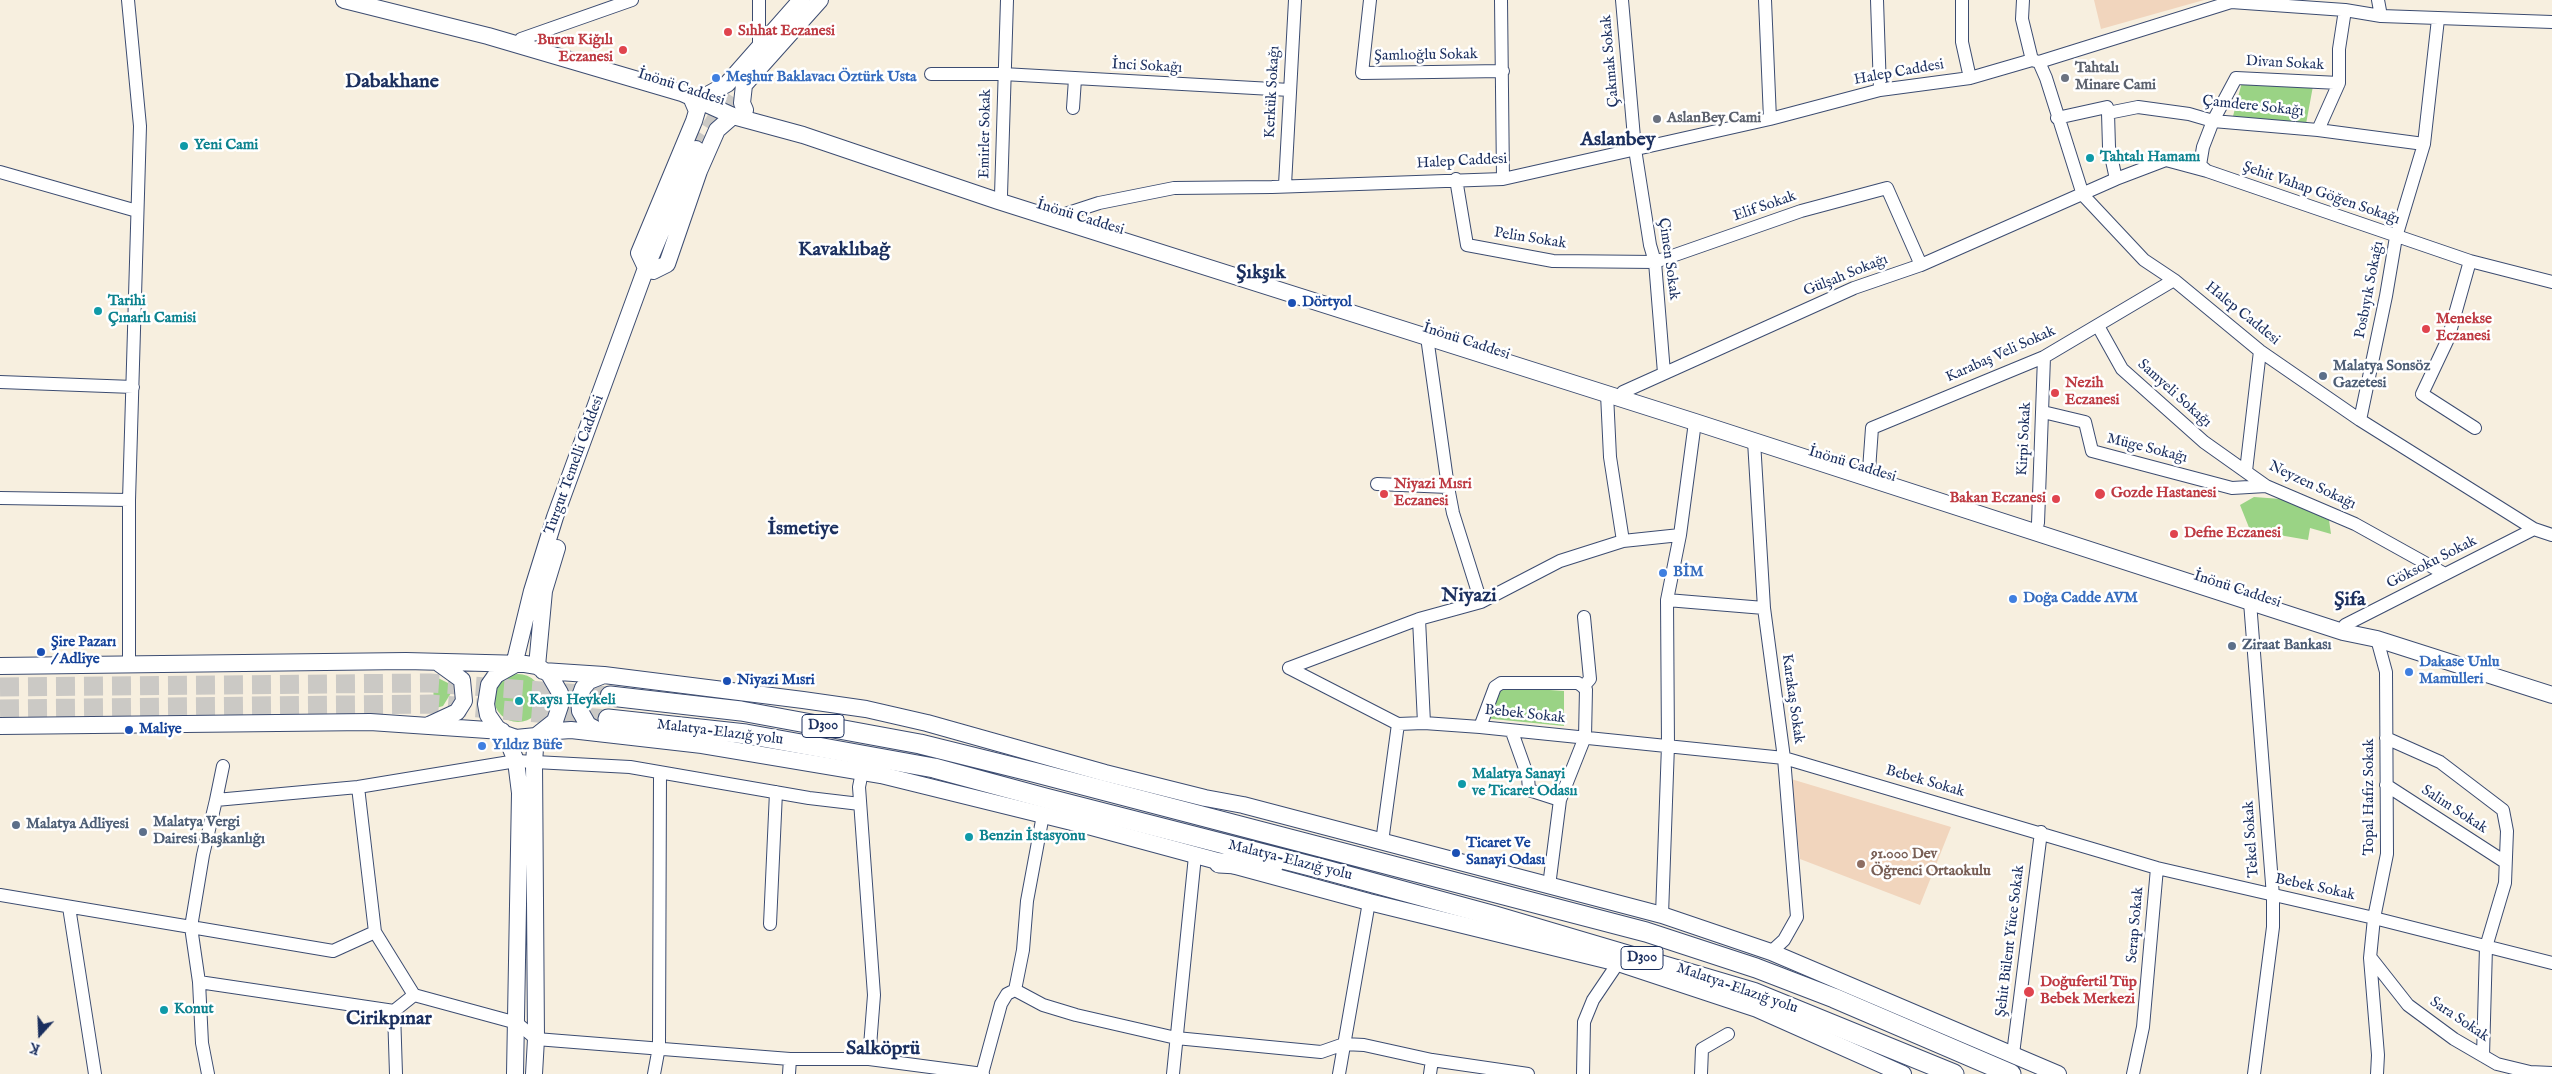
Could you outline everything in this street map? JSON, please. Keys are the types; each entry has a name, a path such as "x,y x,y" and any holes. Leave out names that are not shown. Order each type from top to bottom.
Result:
{"highway":[{"name":"D300","path":"610,696 741,711 920,744 1646,932 1756,968 2011,1074"},
{"name":"Malatya-Elazığ yolu","path":"605,726 746,734 934,768 1322,869 1700,974 1753,992 1954,1074"},
{"path":"1219,863 1322,869"}],"main road":[{"path":"344,0 488,36 739,113 747,72 759,50 801,0"},
{"name":"İnönü Caddesi","path":"379,0 709,94 739,113 803,135 2038,523 2345,625 2379,632 2552,688"},
{"path":"747,72 809,0"},
{"path":"709,94 747,72 820,0"},
{"path":"690,97 697,111 694,121 710,122 717,130"},
{"name":"İnönü Caddesi","path":"739,113 1000,194 1427,337 2343,632 2377,639 2552,695"},
{"name":"Turgut Temelli Caddesi","path":"650,269 667,264 699,171 717,130 739,113"},
{"name":"Turgut Temelli Caddesi","path":"650,269 639,253 694,121"},
{"name":"Turgut Temelli Caddesi","path":"514,665 532,591 555,517 650,269 696,149 650,269 566,515 544,591 540,668"},
{"path":"0,666 476,661 604,675 866,709 927,723 1105,773 1344,832 1662,915 1771,952 2058,1074"},
{"path":"427,726 457,712 464,701 462,680 437,662"},
{"path":"514,665 496,675 487,691 486,704 488,715 503,733 516,761 520,793 515,1074"},
{"path":"534,1074 536,1039 534,762 540,734 555,721 560,706 560,693 555,682 540,668"},
{"path":"604,675 589,681 583,688 579,699 580,711 588,725 605,726 702,745 862,772 1043,815 1369,902 1618,963 1757,1009 1904,1074"},
{"path":"0,726 370,722 503,733 516,738 605,726"},
{"path":"1234,824 1256,819 1326,836 1344,832"},
{"path":"1831,978 1897,1025"},
{"path":"1824,1020 1904,1074"}],"street":[{"path":"128,0 140,126 129,500 129,664"},
{"path":"521,39 632,0"},
{"path":"759,0 759,50"},
{"name":"Emirler Sokak","path":"1000,194 1007,0"},
{"name":"Kerkük Sokağı","path":"1285,185 1295,0"},
{"name":"Şamlıoğlu Sokak","path":"1370,0 1362,73 1503,71"},
{"path":"1501,0 1503,179"},
{"name":"Çakmak Sokak","path":"1622,0 1635,149"},
{"path":"1765,0 1770,119"},
{"path":"1876,0 1880,90"},
{"path":"1962,0 1962,42 1970,78"},
{"path":"2023,0 2022,19 2035,61 2232,1 2345,10 2381,16 2552,22"},
{"path":"2378,0 2381,16"},
{"name":"Divan Sokak","path":"2213,121 2236,78 2339,83 2339,49 2345,10"},
{"name":"Posbıyık Sokağı","path":"2360,420 2385,305 2396,237 2424,144 2438,19"},
{"name":"Halep Caddesi","path":"1060,215 1099,203 1174,188 1503,179 1770,119 1880,90 1970,78 2035,61 2083,195 2144,260 2174,280 2260,351 2360,420 2534,529 2552,535"},
{"name":"İnci Sokağı","path":"931,74 1003,74 1290,90"},
{"path":"1073,108 1075,79"},
{"path":"2318,130 2339,83"},
{"name":"Çamdere Sokağı","path":"2057,118 2107,107 2108,113 2138,107 2189,114 2213,121 2318,130 2424,144"},
{"path":"2108,113 2109,147 2116,180"},
{"path":"2207,171 2200,165 2203,147 2213,121"},
{"name":"Çimen Sokak","path":"1635,149 1650,245 1655,262 1664,373"},
{"name":"Şehit Vahap Göğen Sokağı","path":"2083,195 2166,160 2207,171 2470,261 2552,282"},
{"path":"0,172 137,211"},
{"name":"Pelin Sokak","path":"1456,179 1468,245 1554,261 1655,262"},
{"name":"Elif Sokak","path":"1655,262 1801,211 1886,188 1921,265"},
{"name":"Gülşah Sokağı","path":"1623,392 1854,288 1921,265 2083,195"},
{"path":"2470,261 2448,339 2422,394 2475,428"},
{"name":"Karabaş Veli Sokak","path":"1869,470 1872,428 2044,357 2174,280"},
{"name":"Samyeli Sokağı","path":"2098,326 2122,369 2204,442 2246,471"},
{"path":"1427,337 1453,513 1481,602"},
{"name":"Neyzen Sokağı","path":"2260,351 2246,471 2266,486 2355,524 2444,574"},
{"name":"Kirpi Sokak","path":"2038,523 2044,357"},
{"path":"0,382 133,387"},
{"path":"1606,394 1610,458 1623,540"},
{"name":"Müge Sokağı","path":"2043,412 2086,422 2092,451 2232,488 2266,486"},
{"path":"1662,915 1668,746 1667,600 1680,535 1695,422"},
{"name":"Karakaş Sokak","path":"1754,441 1764,608 1784,758 1797,917 1784,940 1771,952"},
{"path":"1377,484 1448,488"},
{"path":"0,498 129,500"},
{"name":"Göksoku Sokak","path":"2345,625 2534,529"},
{"path":"1424,723 1419,619 1481,602 1560,561 1623,540 1680,535"},
{"path":"1667,600 1764,608"},
{"name":"Tekel Sokak","path":"2250,602 2273,896 2273,927 2254,1074"},
{"path":"1583,688 1590,679 1584,617"},
{"name":"Bebek Sokak","path":"1419,619 1289,668 1398,724 1424,723 1480,727 1512,732 1784,758 2041,832 2158,868 2374,918 2552,963"},
{"name":"Topal Hafız Sokak","path":"2377,639 2386,672 2387,854 2374,918 2370,958 2378,1047 2377,1074"},
{"path":"1480,727 1496,687 1501,683 1578,683 1586,689 1585,738 1560,800 1549,886"},
{"path":"1382,842 1398,724"},
{"path":"1512,732 1528,778 1529,790 1560,800"},
{"path":"2386,738 2440,762 2503,810 2507,831 2505,883 2486,947 2483,1056"},
{"path":"216,800 358,788 516,761 630,767 860,804"},
{"path":"208,1074 202,1043 199,982 191,927 203,855 223,766"},
{"path":"862,772 859,787 874,994 868,1059"},
{"path":"654,1074 659,1048 660,773"},
{"name":"Salim Sokak","path":"2386,785 2505,862"},
{"path":"358,788 375,932 414,995 517,1023 536,1039 790,1059 868,1059 921,1069 982,1074 1000,1004 1007,994 1015,990"},
{"path":"770,924 776,792"},
{"path":"1015,990 1023,950 1027,901 1043,815"},
{"name":"Şehit Bülent Yüce Sokak","path":"2013,1054 2041,832"},
{"path":"1172,1074 1195,856"},
{"name":"Serap Sokak","path":"2133,1074 2143,1027 2158,868"},
{"path":"0,895 333,951 375,932"},
{"path":"1338,1074 1369,902"},
{"path":"69,907 95,1074"},
{"name":"Sara Sokak","path":"2370,958 2408,1005 2483,1056 2516,1069 2552,1073"},
{"path":"1583,1074 1584,1022 1593,1000 1618,963"},
{"path":"199,982 394,1012 414,995"},
{"path":"1015,990 1043,1005 1076,1015 1176,1038 1321,1052 1344,1044 1364,1045 1432,1060 1528,1074"},
{"path":"394,1012 396,1074"},
{"path":"1701,1074 1702,1049 1728,1034"},
{"path":"789,1074 790,1059"},
{"path":"1430,1074 1432,1060"}],"shaded area":[{"path":"2094,0 2204,0 2101,29"},
{"path":"1791,779 1951,827 1920,905 1800,859"}],"green space":[{"path":"2242,82 2313,86 2306,124 2232,120"},
{"path":"2254,497 2281,499 2329,520 2331,534 2310,528 2308,540 2250,530 2240,505"},
{"path":"518,674 527,676 535,681 540,689 542,698 540,707 535,715 527,720 518,722 509,720 501,715 496,707 494,698 496,689 501,681 509,676"},
{"path":"434,676 448,683 451,693 443,706 433,709"},
{"path":"1493,686 1564,691 1564,726 1483,718"}],"tunnel":[{"path":"696,149 739,80 748,71"},
{"path":"0,687 430,683 610,696"},
{"path":"0,709 431,704 608,719"}],"place":[{"name":"Sıhhat Eczanesi","path":"728,32"},
{"name":"Burcu Kiğılı Eczanesi","path":"623,50"},
{"name":"Meşhur Baklavacı Öztürk Usta","path":"716,78"},
{"name":"Tahtalı Minare Cami","path":"2065,78"},
{"name":"AslanBey Cami","path":"1657,119"},
{"name":"Yeni Cami","path":"184,146"},
{"name":"Tahtalı Hamamı","path":"2090,158"},
{"name":"Dörtyol","path":"1292,303"},
{"name":"Tarihi Çınarlı Camisi","path":"98,311"},
{"name":"Menekse Eczanesi","path":"2426,329"},
{"name":"Malatya Sonsöz Gazetesi","path":"2323,376"},
{"name":"Nezih Eczanesi","path":"2055,393"},
{"name":"Niyazi Mısri Eczanesi","path":"1384,494"},
{"name":"Gozde Hastanesi","path":"2100,494"},
{"name":"Bakan Eczanesi","path":"2056,499"},
{"name":"Defne Eczanesi","path":"2174,534"},
{"name":"BİM","path":"1663,573"},
{"name":"Doğa Cadde AVM","path":"2013,599"},
{"name":"Ziraat Bankası","path":"2232,646"},
{"name":"Şire Pazarı / Adliye","path":"41,652"},
{"name":"Dakase Unlu Mamulleri","path":"2409,672"},
{"name":"Niyazi Mısri","path":"727,681"},
{"name":"Kaysı Heykeli","path":"519,701"},
{"name":"Maliye","path":"129,730"},
{"name":"Yıldız Büfe","path":"482,746"},
{"name":"Malatya Sanayi ve Ticaret Odasıı","path":"1462,784"},
{"name":"Malatya Adliyesi","path":"16,825"},
{"name":"Malatya Vergi Dairesi Başkanlığı","path":"143,832"},
{"name":"Benzin İstasyonu","path":"969,837"},
{"name":"Ticaret Ve Sanayi Odası","path":"1456,853"},
{"name":"91.000 Dev Öğrenci Ortaokulu","path":"1861,864"},
{"name":"Doğufertil Tüp Bebek Merkezi","path":"2029,992"},
{"name":"Konut","path":"164,1010"}],"district":[{"name":"Dabakhane","path":"392,83"},
{"name":"Aslanbey","path":"1618,141"},
{"name":"Kavaklıbağ","path":"844,251"},
{"name":"Şıkşık","path":"1261,274"},
{"name":"İsmetiye","path":"803,530"},
{"name":"Niyazi","path":"1469,597"},
{"name":"Şifa","path":"2350,601"},
{"name":"Cirikpınar","path":"389,1020"},
{"name":"Salköprü","path":"883,1050"}]}
